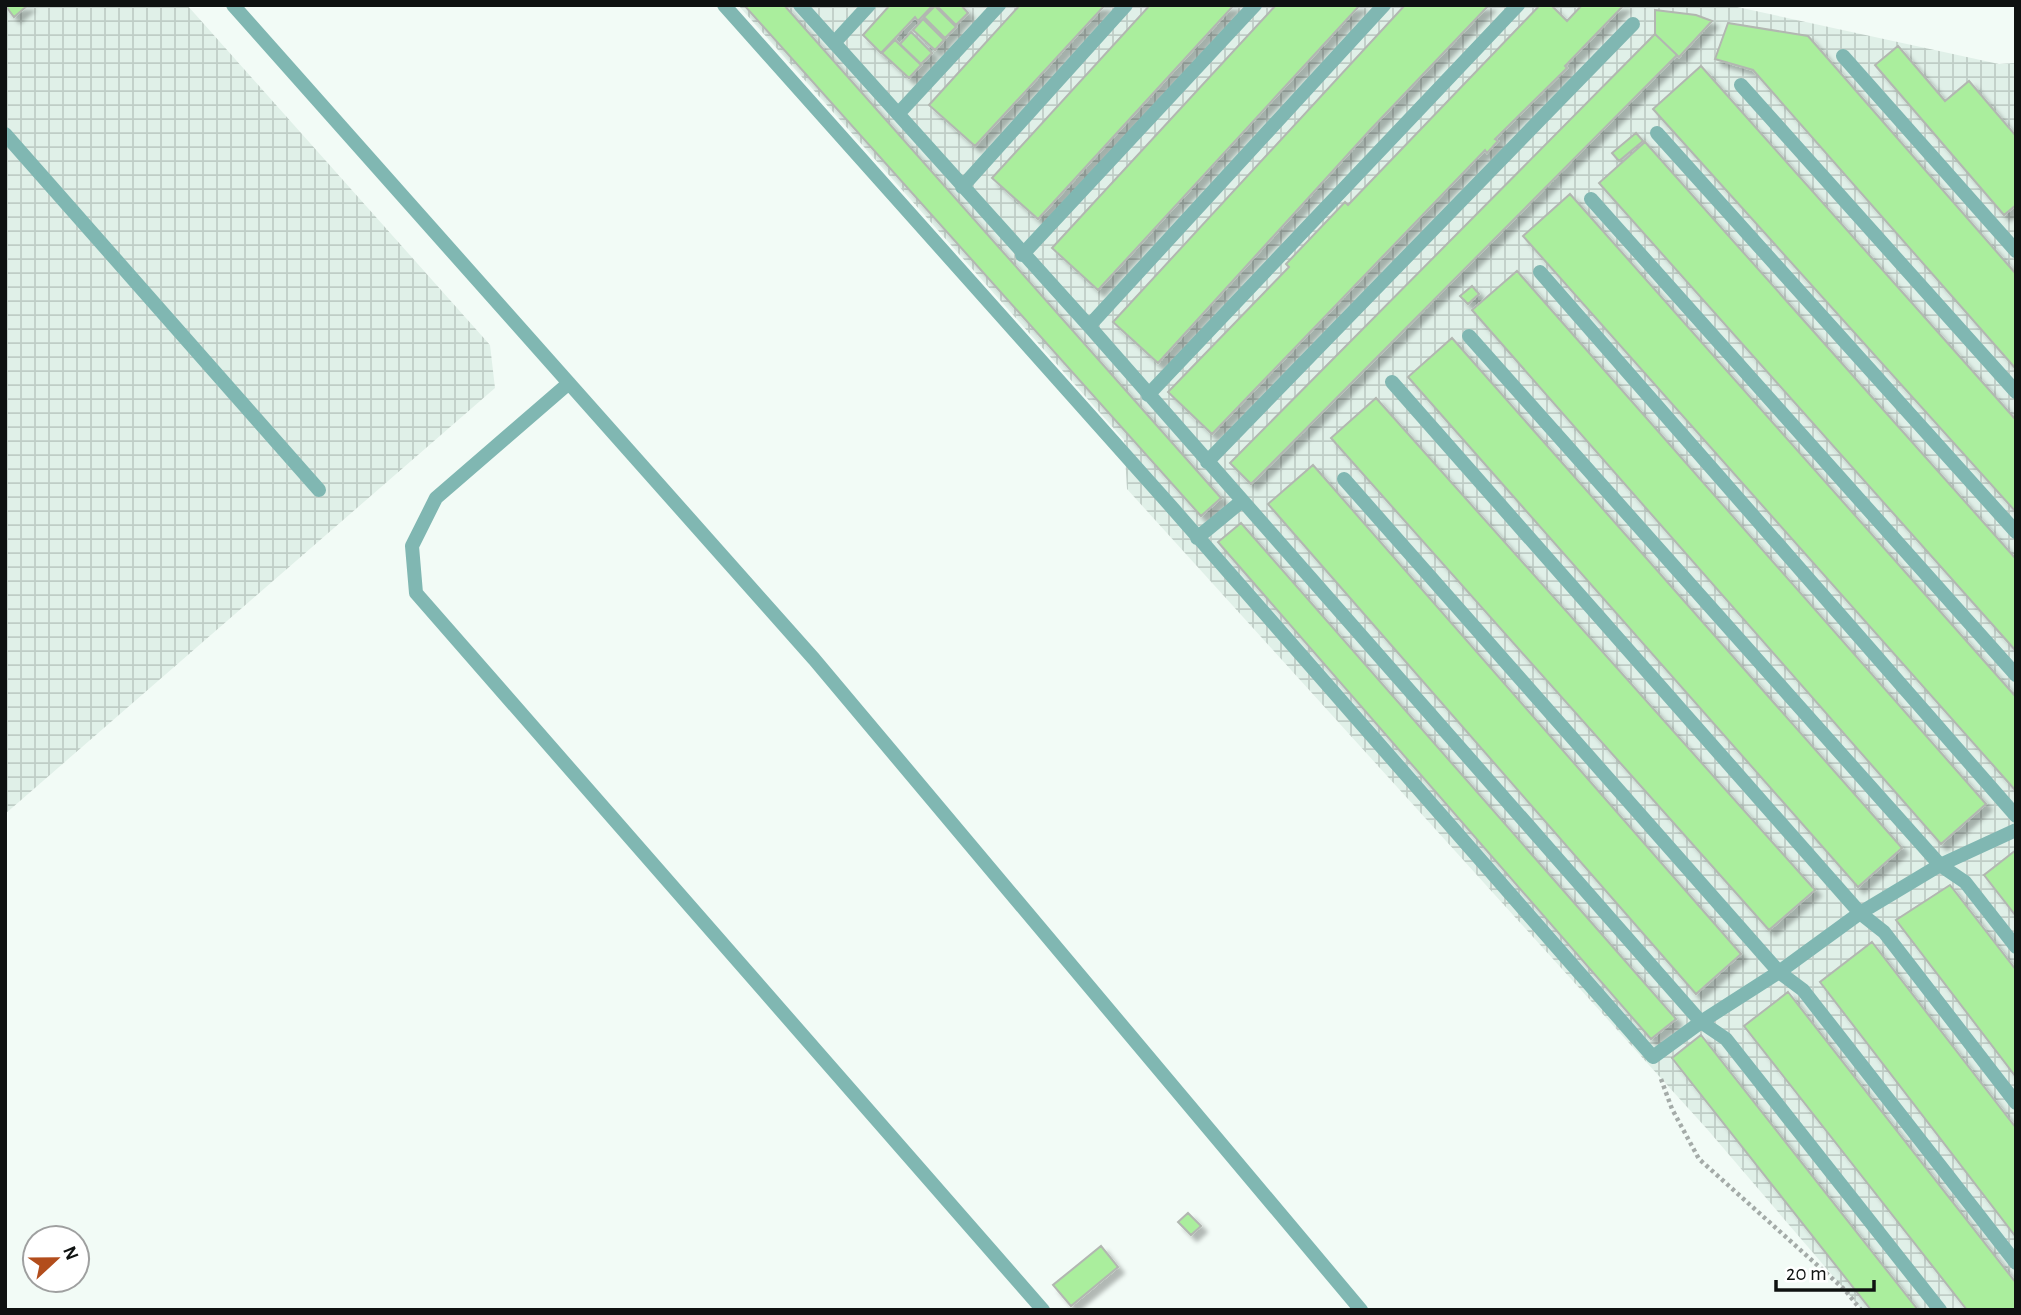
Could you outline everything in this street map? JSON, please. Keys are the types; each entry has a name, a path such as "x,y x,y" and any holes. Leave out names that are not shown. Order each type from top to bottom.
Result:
{"lane":[{"path":"233,5 814,659 1361,1310"},
{"path":"724,5 1653,1057 1701,1022 1779,972 1860,913 1940,865 2016,830"},
{"path":"800,5 1089,327 1701,1022 1726,1039 1940,1310"},
{"path":"834,43 869,5"},
{"path":"898,114 999,5"},
{"path":"962,187 1126,5"},
{"path":"1022,255 1255,5"},
{"path":"1089,327 1384,5"},
{"path":"1147,395 1518,5"},
{"path":"1207,462 1633,24"},
{"path":"1843,56 2016,251"},
{"path":"1741,85 2016,392"},
{"path":"1657,133 2016,532"},
{"path":"5,134 319,491"},
{"path":"1591,198 2016,675"},
{"path":"1540,272 2016,816"},
{"path":"1469,336 1940,865 1965,882 2016,947"},
{"path":"1392,382 1860,913 1884,932 2016,1103"},
{"path":"569,383 436,498 412,546 416,593 1043,1310"},
{"path":"1344,479 1779,972 1803,990 2016,1263"},
{"path":"1197,538 1242,501"}],"path":[{"path":"1653,1057 1672,1109 1699,1159 1845,1290 1861,1310"}],"shaded area":[{"path":"5,5 187,5 490,345 495,388 5,814"},
{"path":"738,5 1728,5 1999,64 2016,63 2016,1310 1862,1310 1707,1129 1127,489 1124,440"}],"building":[{"path":"5,5 28,5 14,17"},
{"path":"744,5 784,5 1221,498 1201,516"},
{"path":"890,5 933,5 918,21 915,17 881,53 863,35"},
{"path":"936,5 961,5 968,13 956,25"},
{"path":"1020,5 1105,5 975,146 929,105"},
{"path":"1150,5 1234,5 1038,219 992,178"},
{"path":"1276,5 1360,5 1098,290 1052,248"},
{"path":"1405,5 1489,5 1370,130 1158,363 1113,322"},
{"path":"1540,5 1551,5 1567,21 1582,5 1624,5 1565,66 1567,68 1495,139 1498,141 1487,153 1485,150 1212,434 1168,392 1289,267 1286,264 1345,202 1348,205"},
{"path":"935,6 956,27 945,38 924,17"},
{"path":"1655,10 1696,15 1712,21 1679,57 1655,34"},
{"path":"923,19 944,40 935,50 913,30"},
{"path":"1728,23 1808,36 2016,274 2016,369 1753,70 1715,59"},
{"path":"911,32 932,53 921,64 900,44"},
{"path":"1655,34 1677,55 1251,484 1230,463"},
{"path":"895,40 921,65 909,78 882,53"},
{"path":"1898,46 1945,101 1969,81 2016,136 2016,205 2004,215 1875,65"},
{"path":"1701,66 2016,420 2016,512 1653,109"},
{"path":"1636,133 1643,141 1619,161 1612,153"},
{"path":"1645,142 2016,559 2016,651 1599,183"},
{"path":"1570,194 2016,697 2016,791 1523,236"},
{"path":"1517,271 1986,804 1941,844 1472,310"},
{"path":"1472,286 1479,294 1468,304 1460,296"},
{"path":"1452,338 1902,848 1858,887 1408,377"},
{"path":"1376,398 1815,890 1769,930 1331,438"},
{"path":"1313,465 1741,954 1696,994 1268,504"},
{"path":"1241,523 1676,1019 1651,1039 1218,542"},
{"path":"2016,850 2016,916 1984,875"},
{"path":"1950,885 2016,970 2016,1077 1896,920"},
{"path":"1872,942 2016,1128 2016,1237 1820,982"},
{"path":"1788,992 2016,1283 2016,1310 1967,1310 1744,1026"},
{"path":"1701,1035 1918,1310 1871,1310 1672,1058"},
{"path":"1188,1213 1201,1226 1191,1235 1178,1222"},
{"path":"1101,1246 1118,1267 1071,1306 1053,1285"}]}
